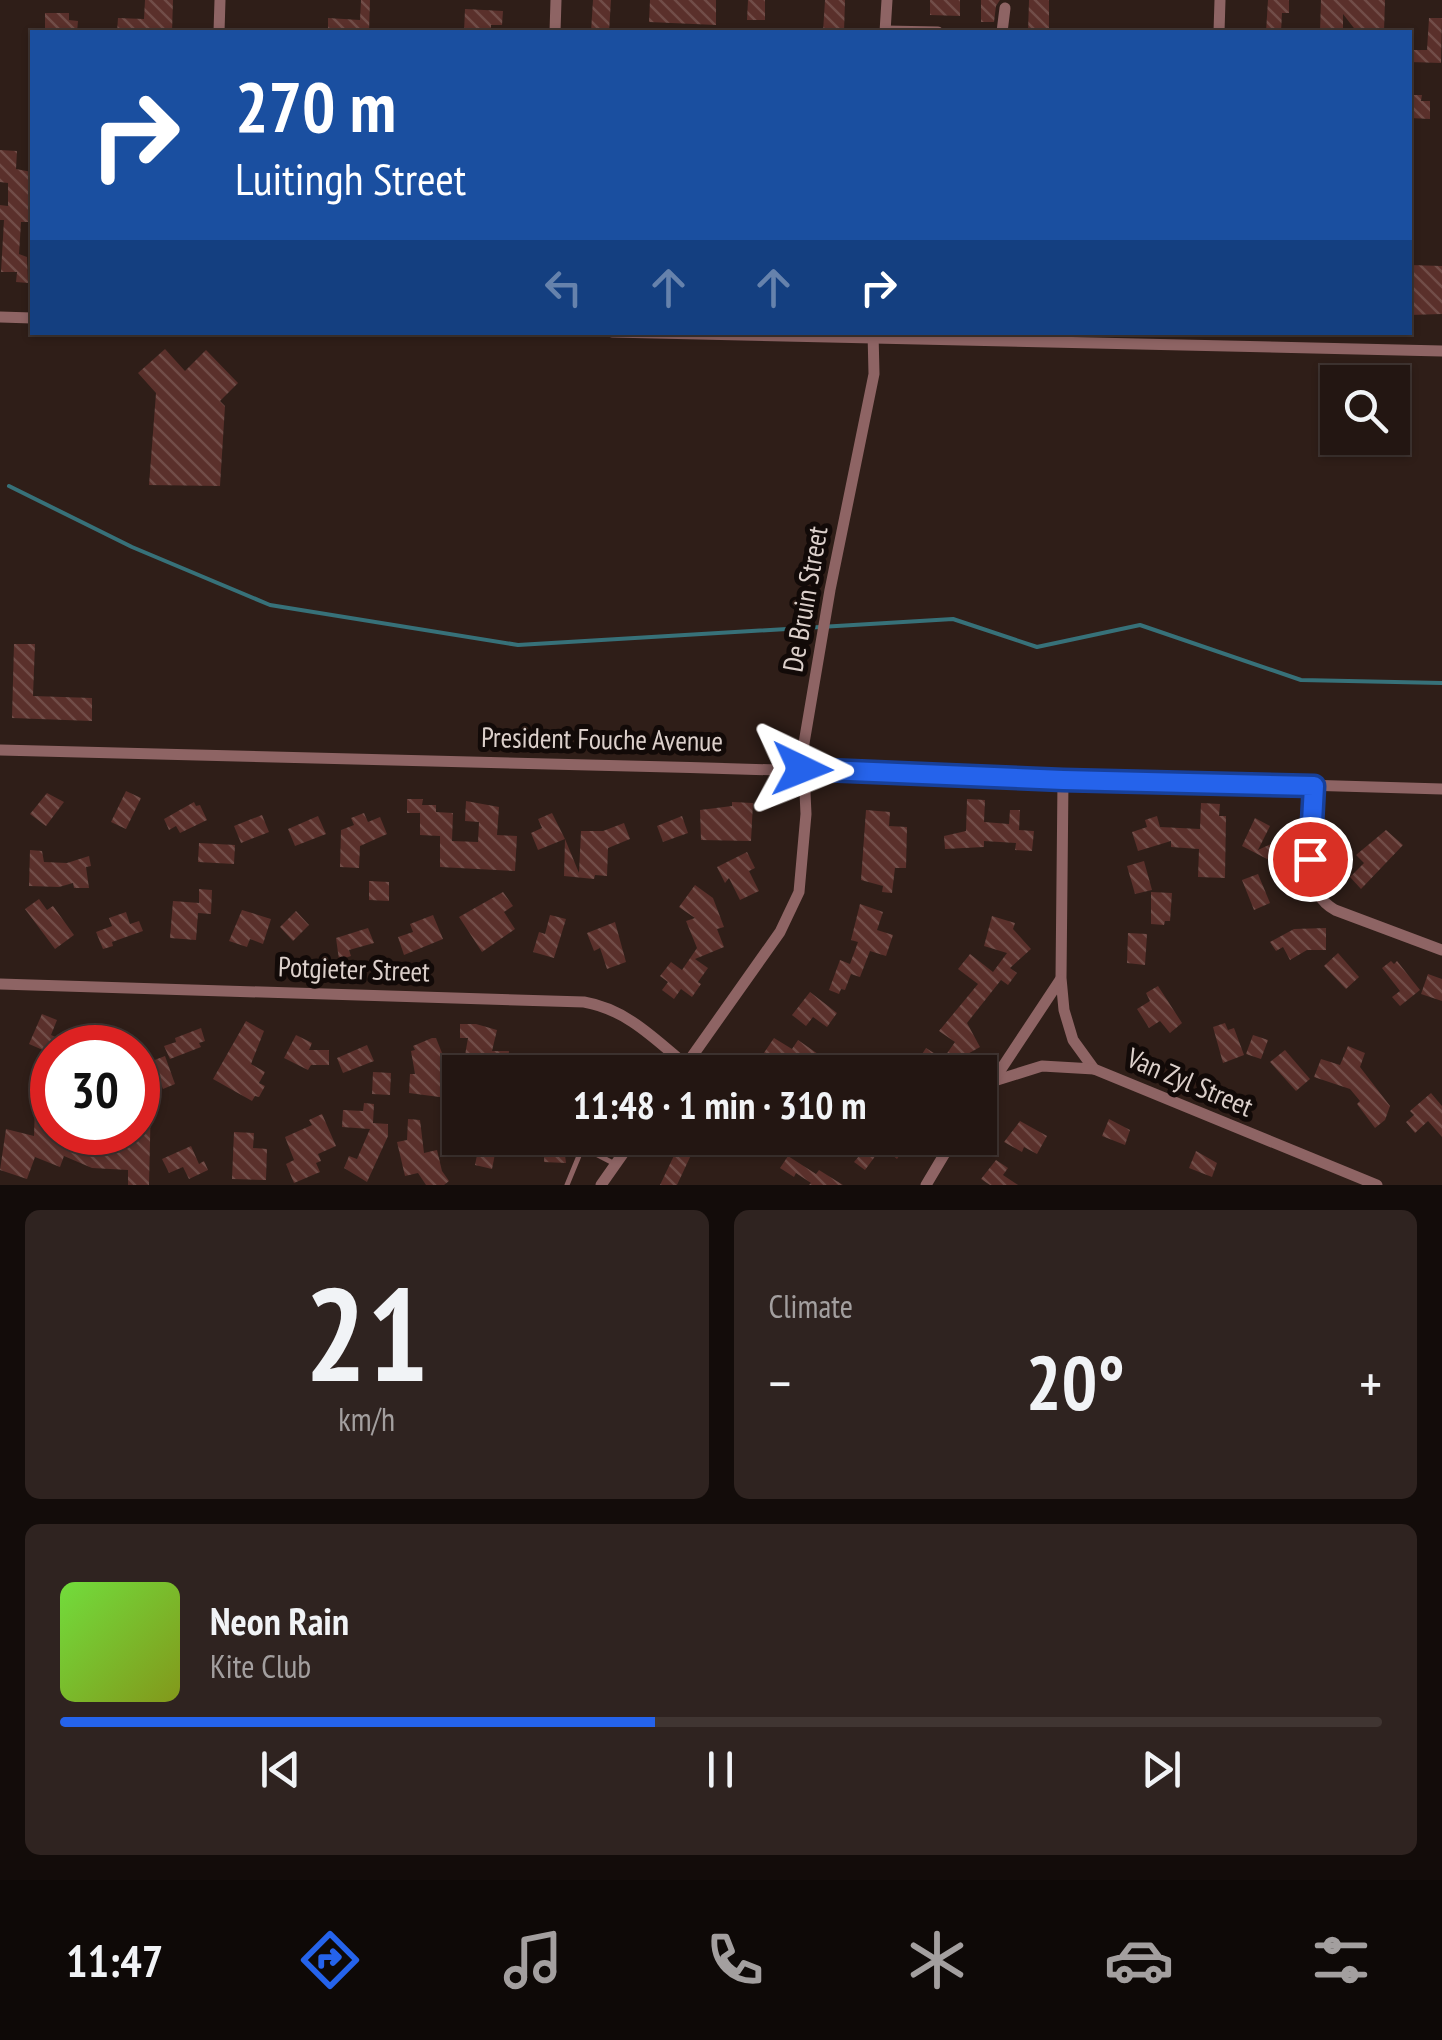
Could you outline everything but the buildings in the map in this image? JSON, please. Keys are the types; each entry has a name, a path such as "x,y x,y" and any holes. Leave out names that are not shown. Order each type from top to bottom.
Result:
{"street":[{"path":"219,30 220,0"},
{"path":"555,30 556,0"},
{"path":"886,30 887,0"},
{"path":"1219,30 1220,0"},
{"path":"1002,30 1005,8"},
{"path":"0,317 30,318"},
{"path":"808,335 1211,338 1442,351"},
{"name":"De Bruin Street","path":"694,1055 780,932 799,892 806,814 802,769 826,614 874,374 873,336"},
{"name":"President Fouche Avenue","path":"0,750 1442,789"},
{"name":"Van Zyl Street","path":"1063,780 1061,978 1068,1028 1079,1051 1094,1069 1377,1185"},
{"path":"1314,786 1310,870 1320,898 1335,910 1442,950"},
{"path":"997,1076 1061,978"},
{"name":"Potgieter Street","path":"0,984 584,1002 618,1012 668,1055"},
{"path":"997,1080 1042,1066 1094,1069"},
{"path":"601,1185 621,1155"},
{"path":"926,1185 944,1155"}],"lane":[{"path":"567,1185 581,1152 592,1152 614,1164"}],"waterway":[{"path":"9,486 132,547 270,605 518,645 953,619 1037,647 1140,625 1301,680 1442,683"}],"route":[{"path":"802,769 1314,786 1310,859"}]}
